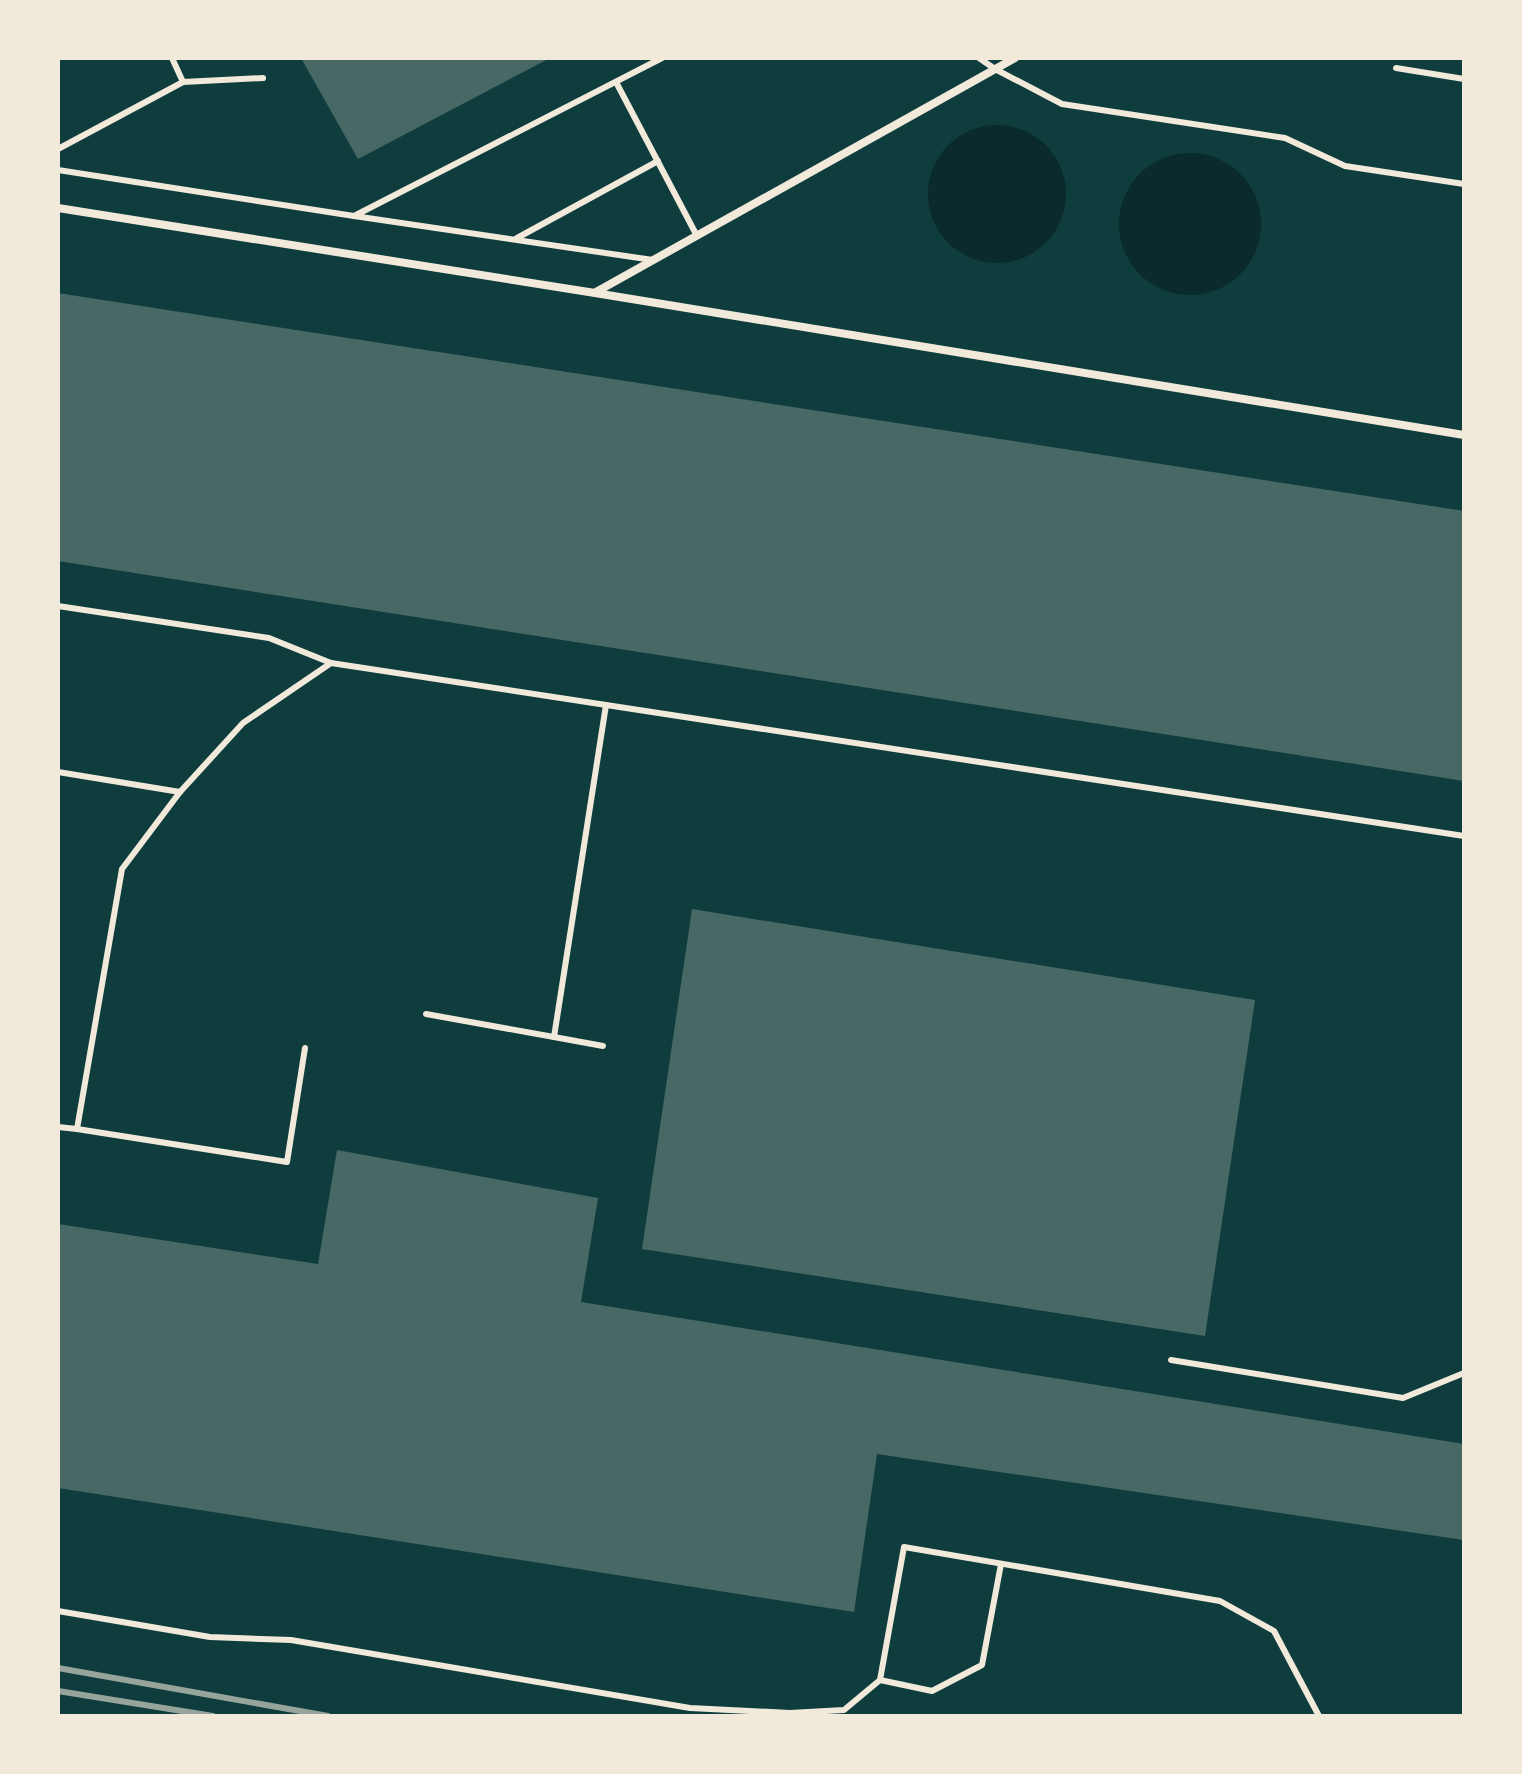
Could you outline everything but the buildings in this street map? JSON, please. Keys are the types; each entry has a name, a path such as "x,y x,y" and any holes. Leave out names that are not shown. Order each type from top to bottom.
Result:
{"street":[{"path":"595,293 1015,58"},
{"path":"58,208 1464,435"}],"lane":[{"path":"172,58 183,82"},
{"path":"354,216 662,58"},
{"path":"979,58 1062,104 1285,138 1345,166 1464,184"},
{"path":"1396,68 1464,79"},
{"path":"58,149 183,82 263,78"},
{"path":"616,82 697,236"},
{"path":"515,239 658,161"},
{"path":"58,170 654,260"},
{"path":"58,606 269,638 331,663 1464,836"},
{"path":"77,1129 122,869 180,792 243,723 331,663"},
{"path":"554,1037 606,705"},
{"path":"58,772 180,792"},
{"path":"426,1014 603,1046"},
{"path":"58,1127 287,1162 305,1048"},
{"path":"1171,1360 1403,1398 1464,1373"},
{"path":"58,1611 210,1637 291,1640 690,1708 790,1713 844,1710 880,1680 904,1547 1220,1601 1274,1631 1319,1716"},
{"path":"880,1680 932,1691 982,1665 1001,1564"}],"water":[{"path":"997,125 1023,131 1046,145 1060,168 1066,194 1060,220 1046,243 1023,257 997,263 971,257 948,243 934,220 928,194 934,168 948,145 971,131"},
{"path":"1190,153 1217,158 1240,174 1256,197 1261,224 1256,251 1240,274 1217,290 1190,295 1163,290 1140,274 1124,251 1119,224 1124,197 1140,174 1163,158"}],"railway":[{"path":"58,1668 328,1716"},
{"path":"58,1691 213,1716"}]}
